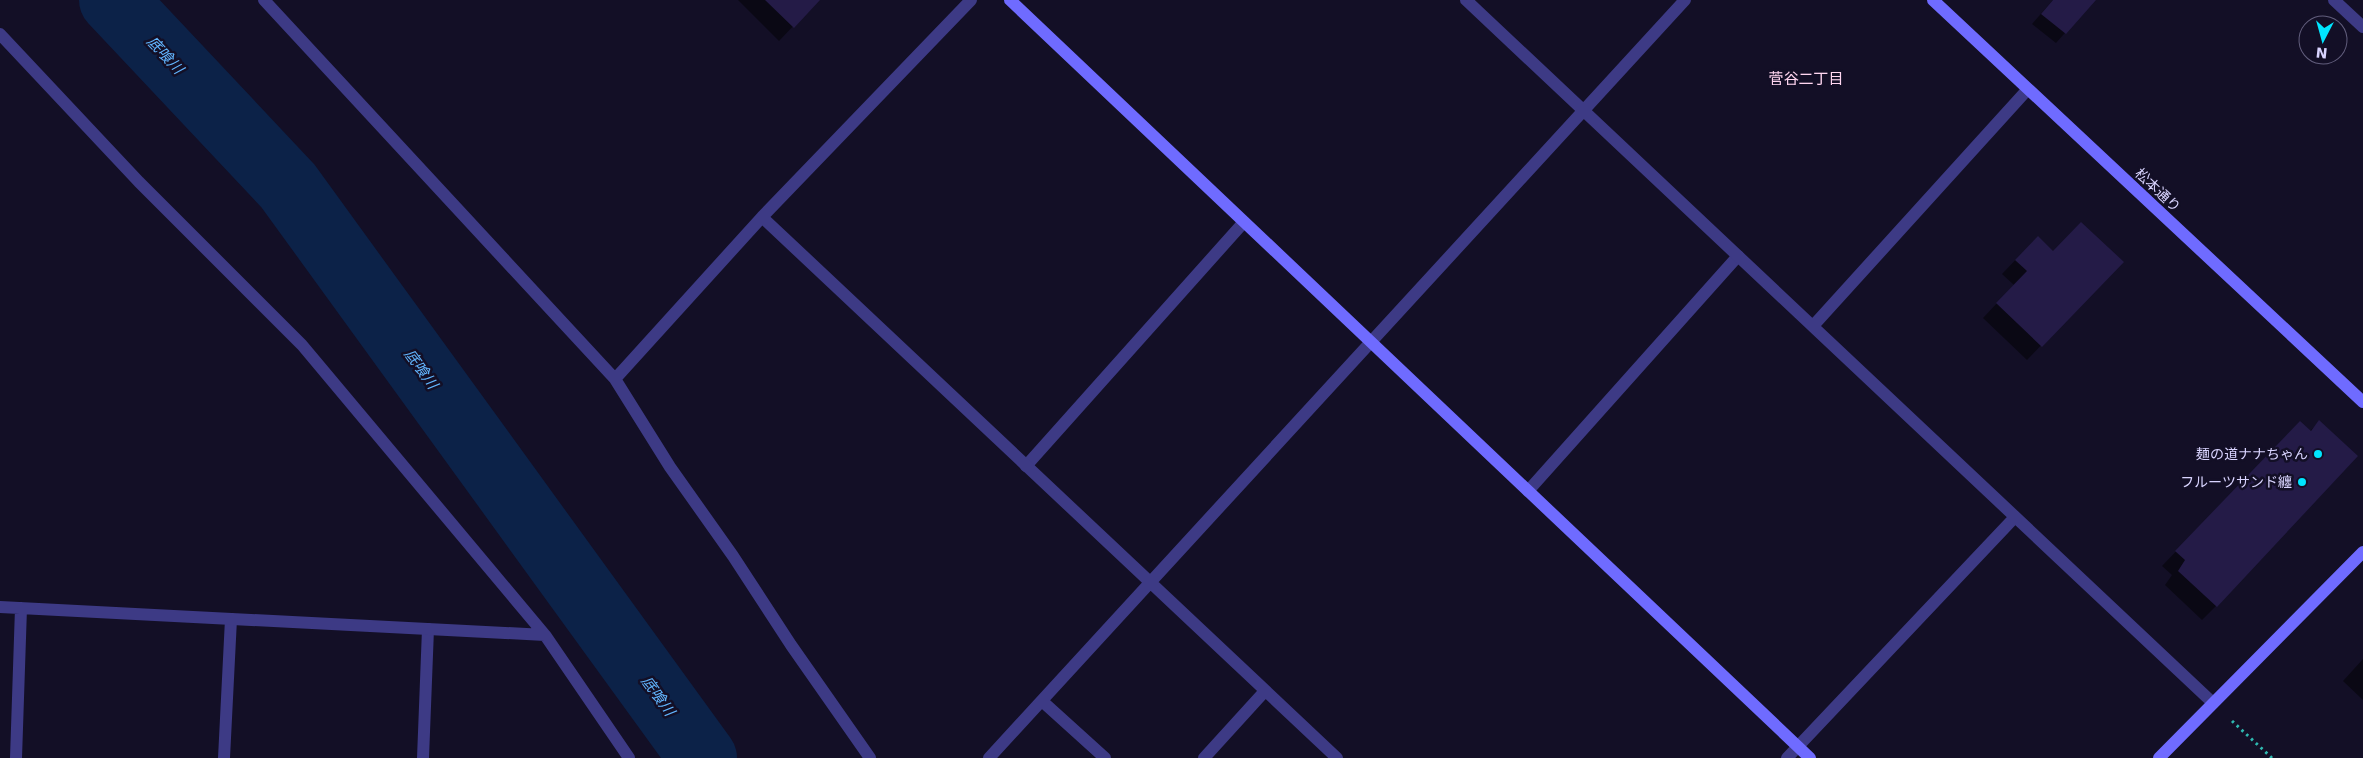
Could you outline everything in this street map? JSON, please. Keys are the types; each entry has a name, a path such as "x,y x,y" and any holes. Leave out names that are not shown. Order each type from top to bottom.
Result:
{"street":[{"path":"264,0 615,378 670,468 734,556 790,645 870,758"},
{"path":"615,378 762,217 970,0"},
{"path":"1010,0 1810,758"},
{"path":"1466,0 2213,703"},
{"path":"990,758 1685,0"},
{"name":"松本通り","path":"1933,0 2363,402"},
{"path":"2334,0 2363,27"},
{"path":"0,34 139,182 302,345 545,635 628,758"},
{"path":"1812,326 2028,88"},
{"path":"762,217 1337,758"},
{"path":"1026,466 1244,222"},
{"path":"1528,492 1738,256"},
{"path":"1787,758 2015,517"},
{"path":"2159,758 2363,552"},
{"path":"0,607 545,635"},
{"path":"16,758 21,608"},
{"path":"224,758 231,619"},
{"path":"424,758 428,629"},
{"path":"1204,758 1265,690"},
{"path":"1042,702 1105,758"}],"path":[{"path":"2213,703 2272,758"}],"building":[{"path":"765,0 820,0 794,28"},
{"path":"2053,0 2096,0 2066,34 2041,14"},
{"path":"2081,222 2124,262 2042,347 1996,303 2027,271 2015,260 2038,236 2053,251"},
{"path":"2319,420 2358,456 2217,607 2178,571 2185,560 2175,551 2300,421 2311,431"}],"waterway":[{"name":"底喰川","path":"113,0 288,186 703,758"}],"place":[{"name":"麺の道ナナちゃん","path":"2318,454"},
{"name":"フルーツサンド纏","path":"2302,482"}],"district":[{"name":"菅谷二丁目","path":"1806,79"}]}
